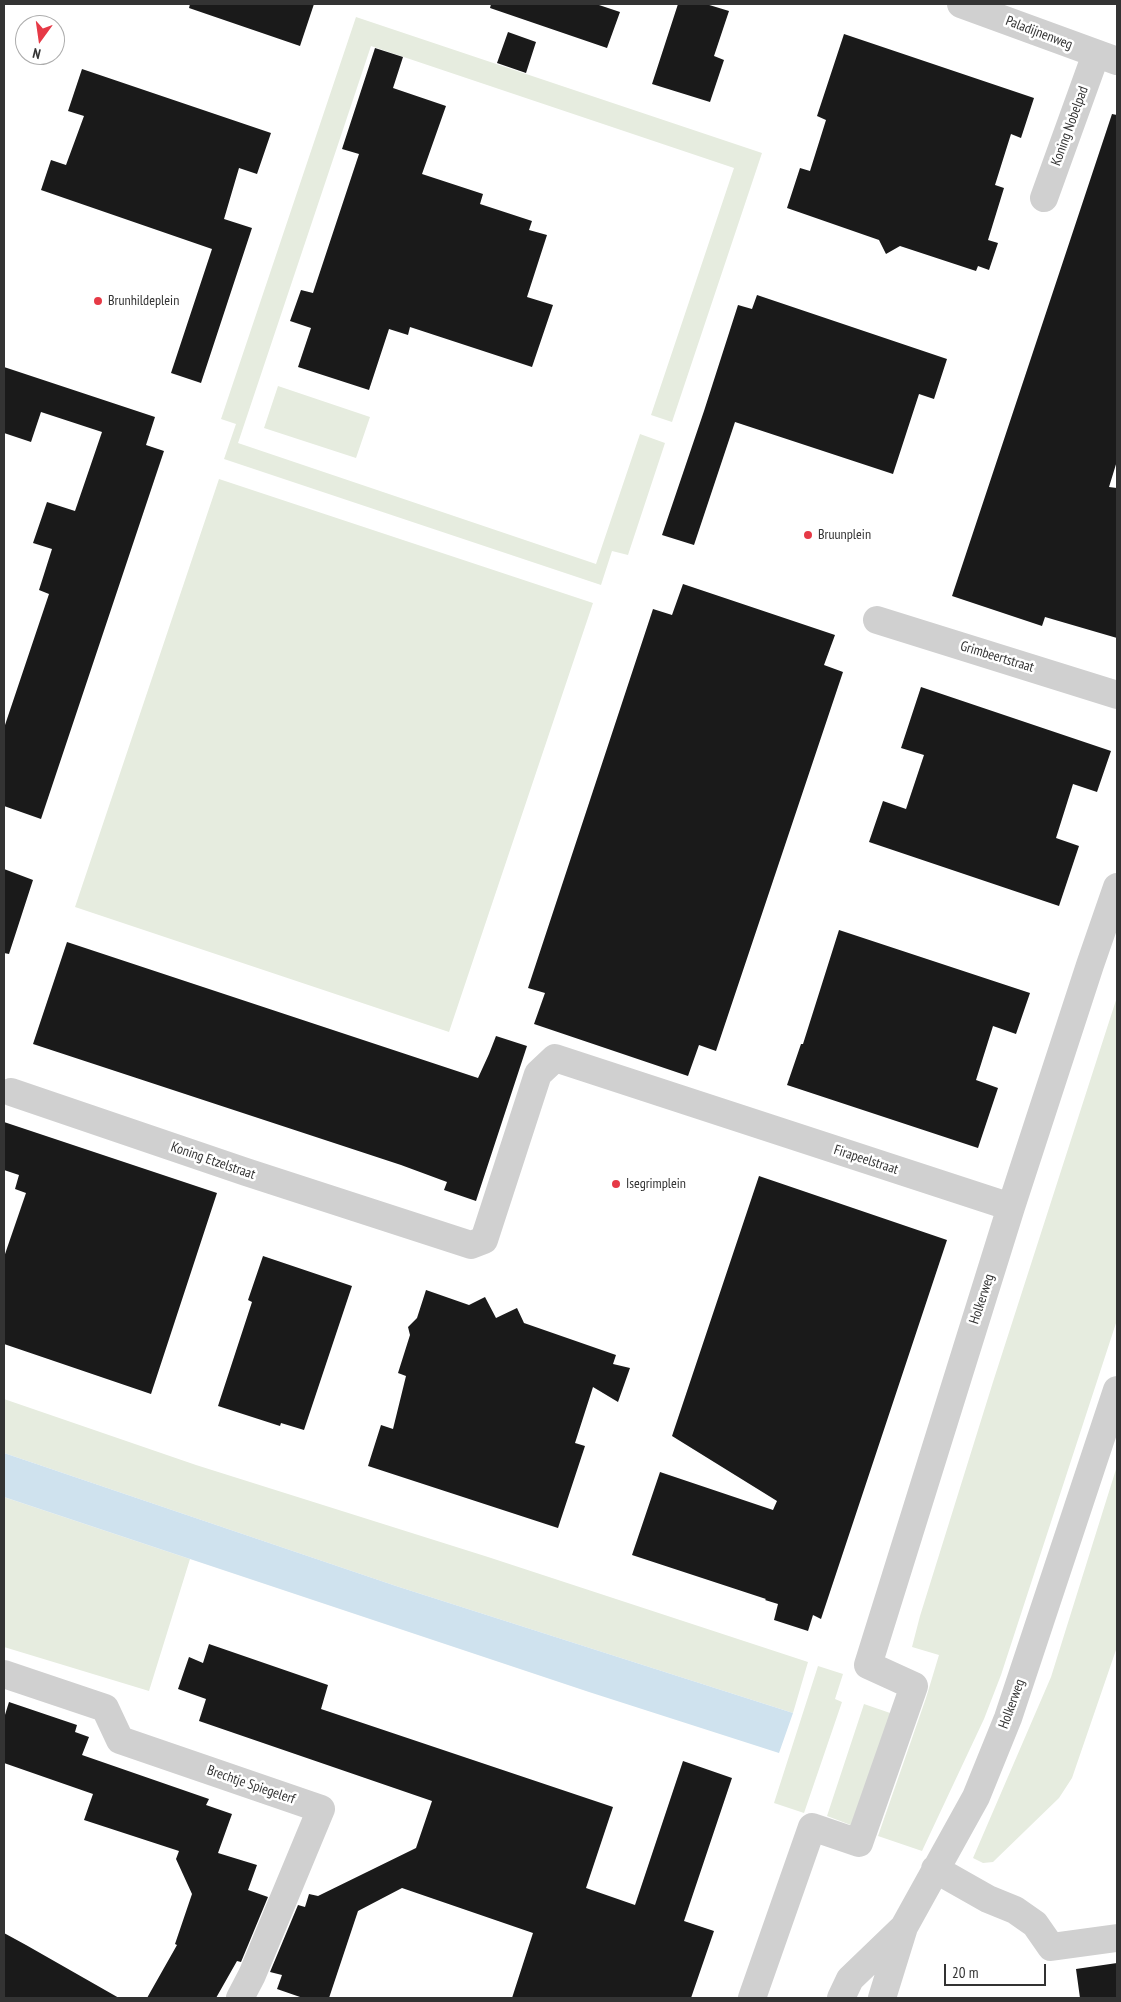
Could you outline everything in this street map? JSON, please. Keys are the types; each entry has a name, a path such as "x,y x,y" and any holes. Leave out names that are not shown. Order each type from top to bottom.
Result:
{"street":[{"name":"Paladijnenweg","path":"961,4 1106,57"},
{"name":"Koning Nobelpad","path":"1044,198 1106,57"},
{"name":"Grimbeertstraat","path":"877,620 1117,695"},
{"name":"Holkerweg","path":"752,1998 812,1827 860,1843 914,1686 868,1665 1012,1207 1117,887"},
{"name":"Koning Etzelstraat","path":"11,1092 246,1172 472,1245 484,1240 538,1074 555,1058 720,1113"},
{"name":"Firapeelstraat","path":"720,1113 1012,1207"},
{"name":"Holkerweg","path":"882,1998 904,1927 976,1797 1008,1718 1112,1425 1117,1390"},
{"name":"Brechtje Spiegelerf","path":"4,1674 105,1708 120,1740 321,1809 252,1975 240,1998"},
{"path":"935,1869 988,1899 1014,1910 1035,1924 1051,1947 1117,1938"},
{"name":"Holkerweg","path":"840,1998 850,1979 904,1927"}],"shaded area":[{"path":"356,17 762,153 672,422 651,415 734,168 371,46 238,443 596,564 640,434 665,443 628,555 612,551 601,585 224,459 236,424 221,419"},
{"path":"278,386 370,417 356,458 264,428"},
{"path":"219,479 593,603 449,1032 75,907"},
{"path":"1117,997 1117,1320 1001,1675 984,1719 922,1851 878,1836 939,1655 912,1647 993,1382"},
{"path":"4,1399 196,1465 488,1557 808,1662 793,1713 396,1586 4,1453"},
{"path":"1117,1466 1117,1647 1072,1778 1059,1798 993,1862 983,1863 973,1858 1051,1677"},
{"path":"4,1497 190,1559 149,1691 4,1647"},
{"path":"818,1666 843,1674 835,1699 842,1702 804,1813 774,1803"},
{"path":"864,1704 893,1714 856,1827 827,1816"}],"water":[{"path":"4,1453 396,1586 793,1713 779,1753 589,1692 4,1497"}],"building":[{"path":"190,4 314,4 300,46 189,8"},
{"path":"491,4 596,4 620,12 607,48 490,8"},
{"path":"678,4 706,4 729,11 714,56 724,60 710,102 652,84"},
{"path":"508,32 536,42 526,73 497,63"},
{"path":"844,34 1034,98 1021,138 1011,134 995,185 1004,188 988,240 998,243 989,270 978,266 976,271 900,246 886,254 879,240 787,208 800,168 810,171 826,120 817,116"},
{"path":"375,48 403,57 393,88 446,106 422,174 483,194 480,204 532,221 529,230 547,235 527,297 553,305 532,367 410,327 408,335 389,329 369,390 298,367 311,328 290,321 301,290 313,293 359,154 342,149"},
{"path":"82,69 271,133 257,174 239,168 224,219 252,228 201,383 171,373 212,249 41,190 51,160 66,165 84,116 68,111"},
{"path":"1112,114 1117,115 1117,461 1109,487 1117,488 1117,638 1045,617 1042,626 952,596"},
{"path":"757,295 947,359 934,399 919,394 893,474 735,422 694,545 662,535 738,305 752,309"},
{"path":"4,367 155,417 146,445 164,451 41,819 4,806 4,728 49,594 39,590 52,549 33,543 47,502 75,511 102,432 41,412 31,442 4,433"},
{"path":"683,584 835,635 824,665 843,672 716,1051 699,1045 688,1076 534,1024 545,993 528,988 653,609 672,615"},
{"path":"921,687 1111,751 1097,792 1073,784 1056,838 1079,846 1059,906 869,842 883,801 906,809 924,755 901,748"},
{"path":"4,869 33,880 9,954 4,953"},
{"path":"839,930 1030,993 1016,1034 993,1026 976,1080 998,1088 978,1148 787,1085 801,1044 803,1044"},
{"path":"67,942 478,1078 496,1036 527,1046 476,1201 444,1190 447,1182 401,1165 33,1044"},
{"path":"4,1122 217,1193 151,1394 4,1344 4,1257 26,1193 15,1189 19,1175 4,1170"},
{"path":"759,1176 947,1240 821,1619 813,1615 808,1631 774,1620 778,1604 632,1555 660,1472 773,1510 777,1501 672,1436"},
{"path":"263,1256 352,1286 304,1430 281,1423 280,1426 218,1406 252,1302 248,1300"},
{"path":"426,1290 469,1305 485,1297 496,1318 517,1308 524,1323 616,1355 613,1364 630,1368 618,1402 593,1387 575,1443 585,1446 558,1528 368,1466 381,1425 393,1429 406,1376 398,1373 410,1335 408,1327 417,1318"},
{"path":"209,1644 328,1685 321,1709 613,1807 586,1888 635,1905 683,1761 732,1778 684,1921 714,1931 691,1998 512,1998 533,1933 402,1888 358,1911 329,1998 303,1998 277,1989 282,1975 270,1972 298,1905 305,1907 309,1894 318,1896 416,1848 432,1801 199,1721 206,1699 178,1689 189,1657 203,1663"},
{"path":"9,1702 77,1725 75,1732 89,1737 82,1755 209,1799 206,1805 232,1814 218,1853 257,1865 248,1890 268,1897 241,1962 237,1961 216,1998 147,1998 177,1945 175,1944 192,1894 176,1859 179,1851 84,1820 93,1794 4,1763 4,1718"},
{"path":"4,1933 26,1945 119,1998 4,1998"},
{"path":"1117,1963 1117,1998 1080,1998 1076,1969"}],"place":[{"name":"Brunhildeplein","path":"98,301"},
{"name":"Bruunplein","path":"808,535"},
{"name":"Isegrimplein","path":"616,1184"}]}
